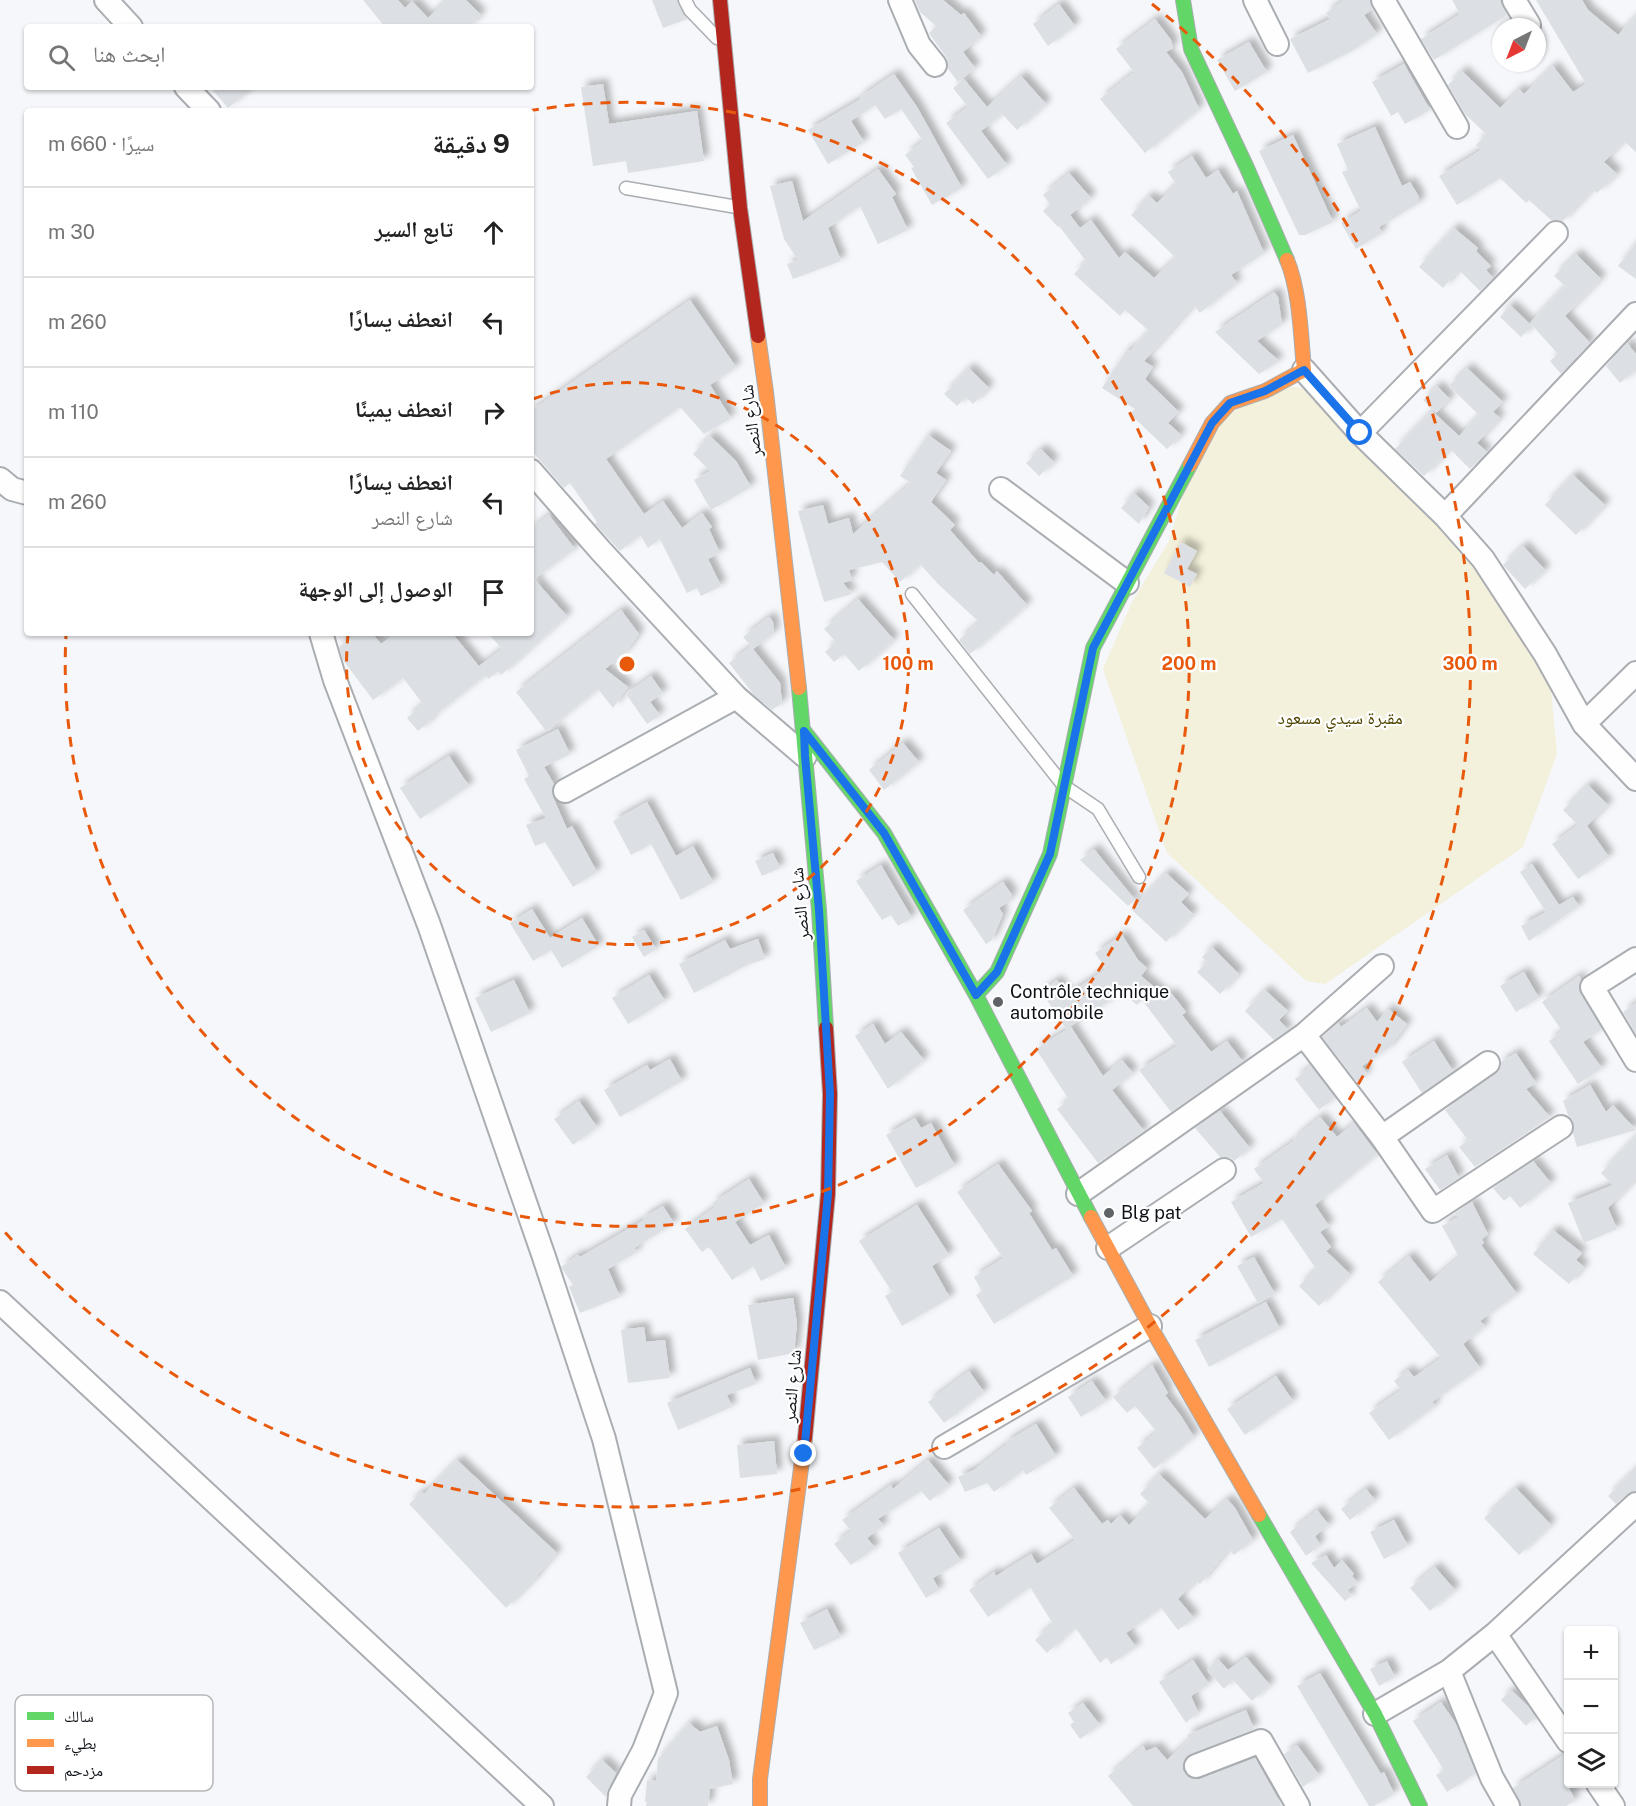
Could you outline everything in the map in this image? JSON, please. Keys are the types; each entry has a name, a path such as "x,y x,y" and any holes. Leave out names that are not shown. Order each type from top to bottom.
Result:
{"street":[{"path":"106,0 127,24"},
{"name":"شارع النصر","path":"720,0 740,208 766,392 804,731 819,910 830,1094 828,1194 804,1454 760,1779 760,1806"},
{"path":"900,0 919,45 935,65"},
{"path":"1183,0 1191,49 1247,168 1292,272 1304,370 1360,433 1445,516 1483,559 1545,654 1584,724 1597,741 1636,779"},
{"path":"1255,0 1276,44"},
{"path":"1383,0 1457,127"},
{"path":"1514,0 1526,18"},
{"path":"189,90 206,108"},
{"path":"1360,433 1556,234"},
{"path":"1445,516 1636,314"},
{"path":"976,995 997,972 1050,854 1093,648 1127,583 1212,423 1230,403 1265,391 1304,370"},
{"path":"534,474 601,551 736,697 805,756"},
{"path":"0,479 12,489 24,491"},
{"path":"1001,489 1127,583"},
{"path":"322,636 335,680 429,925 604,1438 666,1693 644,1750 620,1795 619,1806"},
{"path":"1584,724 1636,673"},
{"path":"566,791 736,697"},
{"path":"804,731 884,833 976,995 1078,1194 1150,1326 1375,1714 1415,1804"},
{"path":"1636,959 1592,987 1636,1060"},
{"path":"1078,1194 1304,1035 1382,966"},
{"path":"1304,1035 1382,1137 1433,1211 1561,1128"},
{"path":"1382,1137 1488,1063"},
{"path":"1108,1248 1224,1170"},
{"path":"0,1302 543,1806"},
{"path":"944,1447 1150,1326"},
{"path":"1375,1714 1449,1671 1495,1634 1636,1504"},
{"path":"1495,1634 1564,1734"},
{"path":"1449,1671 1492,1778 1508,1806"},
{"path":"1196,1766 1261,1740 1298,1806"},
{"path":"1601,1788 1613,1806"}],"lane":[{"path":"685,0 690,10 725,45"},
{"path":"626,188 740,208"},
{"path":"912,594 1064,786 1098,809 1139,877"}],"green space":[{"name":"مقبرة سيدي مسعود","path":"1283,386 1323,390 1379,443 1548,659 1557,754 1523,847 1325,984 1306,981 1167,853 1103,669 1132,602 1169,541 1190,473 1225,415"}],"building":[{"path":"363,0 398,0 405,8 412,1 428,18 446,0 466,0 481,15 472,24 383,24"},
{"path":"652,0 677,0 687,19 663,28"},
{"path":"915,0 943,0 961,15 964,13 981,36 963,52 975,68 958,82 948,69 946,57 929,33 936,26 920,12"},
{"path":"1344,0 1370,0 1373,9 1364,15 1377,34 1352,51 1308,73 1290,39 1330,19 1326,13"},
{"path":"1452,0 1500,0 1507,15 1502,18 1492,18 1492,24 1434,60 1421,39 1460,14"},
{"path":"1536,0 1582,0 1588,10 1618,35 1636,16 1636,152 1624,141 1604,162 1617,174 1597,193 1593,189 1562,222 1551,220 1529,200 1526,203 1500,178 1457,205 1439,176 1481,150 1476,145 1486,134 1465,114 1448,85 1462,71 1500,108 1519,89 1524,94 1553,66 1573,92 1586,84"},
{"path":"1059,4 1075,26 1048,46 1033,24"},
{"path":"1155,19 1171,40 1173,48 1166,52 1182,72 1199,109 1145,153 1100,99 1134,72 1116,49"},
{"path":"1249,42 1267,72 1235,91 1217,60"},
{"path":"1404,64 1430,110 1405,124 1398,112 1391,116 1372,82"},
{"path":"894,74 917,107 962,188 932,205 911,168 914,167 905,155 923,141 901,109 885,119 875,105 851,121 864,142 828,164 808,130 861,99 860,97"},
{"path":"1021,76 1046,104 1017,130 1002,114 981,131 1007,165 988,179 946,123 968,107 953,88 964,79 987,107"},
{"path":"603,84 609,124 697,111 704,161 628,173 626,161 593,166 581,87"},
{"path":"213,90 249,90 228,108"},
{"path":"1375,127 1402,186 1410,182 1419,197 1419,203 1379,227 1382,233 1356,249 1341,223 1361,211 1342,172 1348,170 1337,144"},
{"path":"1293,135 1333,222 1305,235 1299,235 1259,151"},
{"path":"1192,156 1206,178 1218,170 1233,194 1237,191 1264,253 1231,275 1237,283 1200,313 1194,305 1144,361 1153,367 1145,379 1179,412 1168,423 1181,435 1167,449 1130,414 1135,409 1102,388 1127,350 1130,351 1149,331 1125,310 1120,316 1074,274 1086,261 1059,226 1043,211 1050,204 1043,195 1069,173 1091,198 1070,215 1080,228 1091,220 1119,258 1125,252 1154,278 1176,258 1131,215 1149,196 1157,203 1176,184 1168,172"},
{"path":"878,169 896,194 892,197 908,230 878,244 860,206 828,228 841,261 793,279 787,264 798,260 784,239 770,186 792,181 803,221"},
{"path":"1454,228 1478,248 1476,251 1491,266 1486,270 1493,278 1480,291 1459,270 1443,288 1419,267"},
{"path":"1636,243 1636,279 1618,266"},
{"path":"1576,254 1601,279 1565,316 1590,343 1561,374 1550,361 1558,354 1530,323 1565,286 1554,276"},
{"path":"1274,292 1278,297 1282,324 1257,341 1279,361 1259,374 1215,332"},
{"path":"690,300 736,367 710,385 731,418 704,434 680,407 606,459 644,514 663,501 682,528 702,513 712,527 709,529 720,553 708,559 721,586 701,596 697,588 687,593 660,539 648,548 640,535 620,551 595,524 597,522 570,483 564,488 534,453 534,409"},
{"path":"1510,305 1532,326 1521,337 1500,317"},
{"path":"1627,343 1636,354 1636,370 1620,383 1606,366"},
{"path":"969,368 989,388 973,404 966,397 957,406 944,394"},
{"path":"1467,368 1503,402 1493,412 1500,418 1477,443 1487,452 1470,469 1450,449 1424,476 1395,449 1432,411 1459,436 1479,415 1449,386"},
{"path":"1437,386 1450,399 1436,413 1423,400"},
{"path":"928,435 951,451 936,473 946,480 931,502 955,525 950,530 979,563 981,562 994,575 997,571 1027,605 970,654 959,640 979,622 920,564 900,582 882,562 849,570 852,580 843,583 852,594 824,602 798,511 823,505 828,524 849,518 853,534 911,483 900,476"},
{"path":"710,436 736,461 751,487 711,510 694,480 710,471 693,454"},
{"path":"1041,449 1054,462 1039,476 1026,463"},
{"path":"1573,475 1605,505 1576,535 1545,505"},
{"path":"1134,493 1149,507 1139,524 1121,508"},
{"path":"549,515 575,549 534,579 534,527"},
{"path":"1181,542 1197,551 1187,569 1197,574 1190,587 1164,573"},
{"path":"1523,546 1545,570 1525,589 1503,565"},
{"path":"534,579 567,616 501,675 499,671 488,679 479,666 502,649 491,636 534,636"},
{"path":"858,599 894,640 859,671 844,654 834,662 825,652 836,642 824,629"},
{"path":"621,610 639,634 626,652 605,669 628,687 613,708 598,689 546,731 516,692"},
{"path":"769,617 773,622 774,633 753,649 780,683 782,703 772,710 754,695 729,663 751,646 743,637"},
{"path":"353,636 374,636 381,644 392,636 454,636 486,675 418,731 407,718 423,704 403,678 373,700 343,660 339,647"},
{"path":"651,676 663,693 650,702 660,715 647,724 626,694"},
{"path":"558,729 570,754 544,767 554,784 553,797 567,829 572,826 597,872 573,887 545,842 535,846 526,825 546,818 524,779 529,776 516,750"},
{"path":"903,743 919,762 884,790 869,770"},
{"path":"449,756 469,786 420,819 400,788"},
{"path":"1588,785 1608,805 1587,826 1609,857 1578,879 1552,844 1578,825 1563,810"},
{"path":"647,802 676,856 693,846 713,882 681,900 651,844 631,855 613,821"},
{"path":"1094,849 1135,900 1128,906 1080,860"},
{"path":"773,853 780,868 762,876 755,861"},
{"path":"1532,864 1559,905 1573,897 1579,906 1529,941 1521,926 1546,912 1520,872"},
{"path":"881,865 912,918 898,926 891,915 882,920 856,881"},
{"path":"1166,873 1189,894 1181,902 1193,914 1166,942 1131,909"},
{"path":"1003,882 1012,895 1009,901 999,908 1003,914 992,940 986,944 963,910"},
{"path":"532,909 550,938 582,918 599,946 562,968 551,950 533,961 510,923"},
{"path":"644,930 656,949 644,957 632,937"},
{"path":"1122,935 1138,960 1147,968 1141,976 1166,997 1171,993 1186,1012 1182,1015 1211,1052 1227,1041 1243,1062 1171,1112 1139,1070 1177,1046 1142,1000 1137,1005 1122,993 1066,1029 1041,991 1057,980 1067,995 1106,969 1095,953"},
{"path":"758,939 765,959 747,965 694,993 679,964 725,940 730,949"},
{"path":"1212,947 1239,974 1220,994 1197,972 1207,962 1202,957"},
{"path":"1524,972 1539,998 1516,1012 1500,986"},
{"path":"649,975 665,1001 628,1024 612,998"},
{"path":"1579,976 1581,979 1580,993 1602,1029 1583,1042 1602,1068 1578,1084 1549,1041 1562,1031 1542,1002"},
{"path":"514,980 530,1013 491,1032 475,998"},
{"path":"1265,990 1288,1011 1279,1020 1288,1030 1274,1040 1245,1011"},
{"path":"1636,1003 1636,1034 1623,1012"},
{"path":"1367,1008 1377,1022 1388,1009 1407,1024 1390,1047 1362,1066 1367,1074 1357,1082 1322,1037 1338,1023 1341,1027"},
{"path":"873,1024 885,1044 901,1032 924,1060 888,1089 855,1036"},
{"path":"1071,1027 1103,1076 1122,1060 1133,1073 1112,1090 1144,1131 1098,1163 1057,1109 1069,1100 1036,1049"},
{"path":"1434,1041 1453,1071 1422,1093 1402,1062"},
{"path":"1516,1053 1536,1083 1526,1089 1550,1117 1475,1167 1459,1147 1468,1140 1445,1110 1496,1074 1501,1062"},
{"path":"670,1059 682,1081 620,1117 604,1090 647,1065 650,1070"},
{"path":"1311,1066 1335,1097 1319,1110 1295,1079"},
{"path":"1590,1085 1606,1112 1613,1105 1636,1130 1577,1147 1572,1119 1563,1101"},
{"path":"579,1101 597,1127 573,1145 554,1119"},
{"path":"1220,1111 1250,1148 1234,1161 1231,1158 1220,1157 1195,1128"},
{"path":"1320,1117 1337,1137 1354,1123 1377,1154 1315,1205 1329,1226 1320,1232 1331,1247 1326,1251 1350,1274 1319,1306 1299,1286 1316,1269 1282,1219 1251,1237 1231,1202 1264,1183 1254,1169 1295,1140 1293,1139"},
{"path":"915,1118 921,1128 931,1123 955,1166 916,1188 886,1135"},
{"path":"1636,1136 1636,1179 1608,1208 1617,1229 1584,1243 1568,1203 1613,1185 1601,1173"},
{"path":"1447,1155 1459,1178 1440,1190 1425,1169"},
{"path":"1533,1161 1551,1183 1520,1208 1510,1196 1504,1201 1493,1188"},
{"path":"998,1164 1032,1211 1029,1213 1052,1250 1056,1248 1073,1276 994,1324 976,1295 982,1291 974,1277 1003,1258 957,1192"},
{"path":"749,1179 764,1203 735,1222 750,1245 769,1235 786,1268 761,1281 753,1266 732,1280 709,1247 702,1252 685,1229 715,1207 712,1203"},
{"path":"1472,1202 1488,1234 1482,1239 1484,1243 1481,1245 1517,1294 1480,1321 1485,1326 1463,1344 1480,1368 1432,1402 1435,1406 1389,1440 1369,1413 1401,1390 1394,1381 1408,1370 1414,1377 1441,1358 1378,1282 1409,1256 1430,1282 1459,1257 1442,1226 1458,1217 1455,1213"},
{"path":"917,1205 949,1255 932,1266 950,1298 902,1326 885,1296 892,1292 859,1241"},
{"path":"663,1206 674,1223 634,1248 637,1252 608,1269 620,1297 580,1313 569,1287 573,1285 561,1267 578,1255 580,1257 644,1220 643,1218"},
{"path":"1553,1230 1582,1253 1576,1260 1584,1267 1569,1284 1533,1254"},
{"path":"1254,1257 1275,1294 1258,1303 1237,1266"},
{"path":"793,1298 797,1323 794,1353 758,1360 748,1305"},
{"path":"1266,1302 1280,1329 1209,1367 1195,1340"},
{"path":"644,1327 646,1342 665,1340 670,1378 628,1383 621,1330"},
{"path":"1152,1365 1168,1393 1165,1395 1194,1437 1154,1469 1137,1448 1157,1432 1135,1406 1127,1413 1113,1397"},
{"path":"750,1368 756,1384 727,1395 732,1407 678,1430 667,1403"},
{"path":"969,1371 984,1392 944,1423 928,1402"},
{"path":"1276,1376 1293,1401 1245,1435 1227,1409"},
{"path":"1092,1381 1106,1401 1081,1417 1068,1397"},
{"path":"1036,1424 1056,1456 1026,1475 1023,1470 994,1492 987,1483 965,1492 958,1477 974,1470 1007,1444 1006,1442"},
{"path":"774,1441 777,1474 740,1478 737,1445"},
{"path":"457,1460 557,1553 506,1608 409,1504 422,1492 424,1494"},
{"path":"928,1460 949,1485 930,1501 921,1491 878,1519 884,1525 867,1538 875,1548 851,1565 834,1544 851,1531 842,1520 891,1485 893,1489"},
{"path":"1636,1469 1636,1491 1627,1494 1616,1504 1608,1496"},
{"path":"1159,1474 1205,1519 1227,1499 1235,1508 1253,1540 1234,1555 1229,1549 1200,1584 1196,1581 1178,1599 1194,1618 1178,1630 1161,1608 1126,1633 1136,1647 1111,1664 1107,1657 1100,1663 1075,1627 1047,1653 1035,1640 1053,1624 1030,1587 988,1617 969,1590 994,1572 996,1576 1031,1554 1037,1564 1075,1540 1049,1508 1074,1488 1102,1524 1108,1520 1111,1524 1120,1515 1129,1525 1150,1504 1140,1494"},
{"path":"1516,1488 1551,1525 1519,1555 1484,1518"},
{"path":"1366,1489 1375,1500 1350,1520 1341,1509"},
{"path":"1317,1510 1329,1525 1315,1536 1320,1545 1306,1556 1290,1532"},
{"path":"1394,1520 1408,1546 1384,1559 1370,1532"},
{"path":"939,1528 961,1561 933,1578 939,1590 926,1598 898,1553"},
{"path":"1326,1555 1334,1568 1342,1560 1354,1574 1352,1576 1358,1583 1347,1590 1351,1596 1345,1601 1311,1563"},
{"path":"1435,1567 1455,1590 1430,1611 1410,1588"},
{"path":"827,1609 841,1637 814,1650 800,1623"},
{"path":"1246,1657 1270,1685 1252,1701 1233,1680 1224,1689 1207,1670 1218,1659 1228,1670"},
{"path":"1193,1660 1209,1684 1191,1696 1198,1712 1186,1723 1159,1682"},
{"path":"1387,1661 1395,1677 1379,1686 1370,1669"},
{"path":"1320,1673 1381,1774 1384,1772 1394,1794 1374,1806 1369,1806 1297,1686"},
{"path":"1511,1690 1529,1707 1535,1717 1526,1726 1501,1700"},
{"path":"1441,1702 1456,1724 1476,1773 1447,1792 1436,1775 1444,1770 1413,1721"},
{"path":"1083,1703 1100,1725 1080,1739 1070,1725 1074,1722 1068,1713"},
{"path":"1246,1710 1254,1729 1191,1754 1183,1763 1183,1770 1188,1777 1200,1779 1255,1758 1282,1806 1133,1806 1108,1776 1143,1746 1146,1751 1156,1747 1167,1760 1189,1740 1187,1735"},
{"path":"689,1723 700,1732 717,1726 729,1760 733,1784 710,1789 708,1806 646,1806 647,1780 656,1781 658,1759"},
{"path":"1297,1745 1319,1775 1303,1787 1284,1754"},
{"path":"1564,1755 1564,1788 1569,1788 1575,1800 1566,1806 1521,1806 1513,1788"},
{"path":"602,1760 616,1773 606,1797 586,1777"}],"traffic: fast":[{"path":"1183,0 1191,49 1287,260"},
{"path":"976,995 997,972 1050,854 1093,648 1190,465"},
{"path":"799,688 819,910 826,1028"},
{"path":"804,731 884,833 976,995 1091,1217"},
{"path":"1259,1515 1375,1714 1420,1806"}],"traffic: slow":[{"path":"1190,465 1212,423 1230,403 1265,391 1304,370 1295,286 1287,260"},
{"path":"758,336 799,688"},
{"path":"1091,1217 1150,1326 1259,1515"},
{"path":"760,1806 760,1779 805,1438"}],"traffic: jam":[{"path":"720,0 740,208 758,336"},
{"path":"805,1438 828,1194 830,1094 826,1028"}],"place":[{"name":"Contrôle technique automobile","path":"998,1002"},
{"name":"Blg pat","path":"1109,1213"}],"route":[{"path":"804,1454 828,1194 830,1094 819,910 804,731 884,833 976,995 997,972 1050,854 1093,648 1212,423 1230,403 1265,391 1304,370 1360,433"}]}
